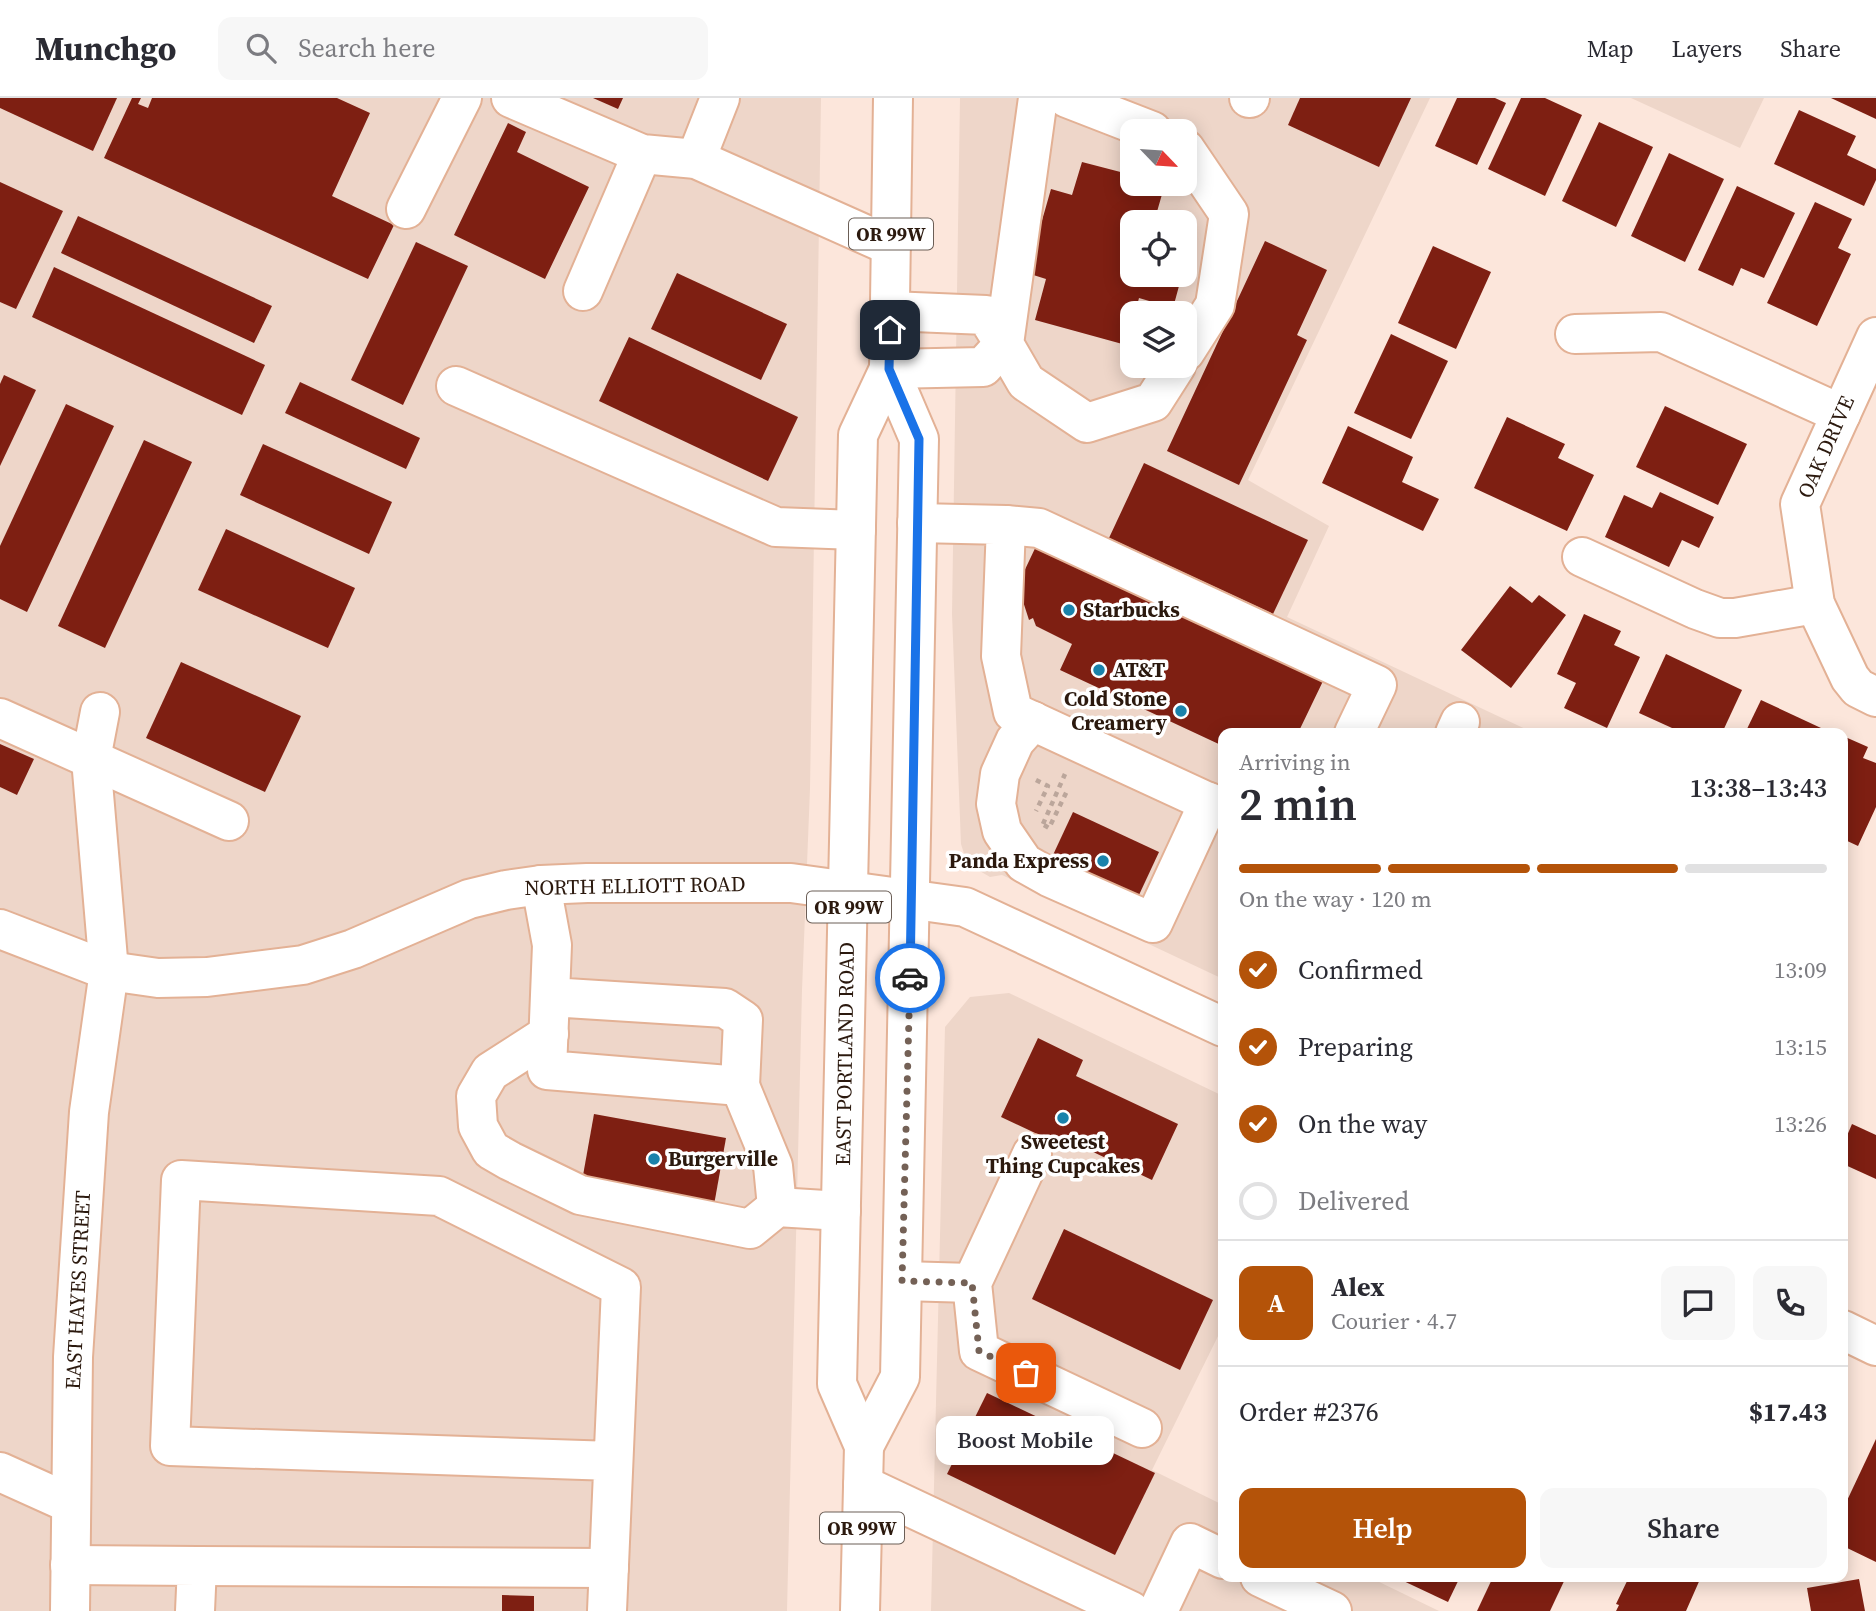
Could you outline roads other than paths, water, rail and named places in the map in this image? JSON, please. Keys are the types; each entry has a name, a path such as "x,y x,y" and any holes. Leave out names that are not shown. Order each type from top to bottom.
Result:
{"main road":[{"path":"406,209 462,98"},
{"path":"511,98 642,154 696,159 891,246"},
{"path":"696,159 720,98"},
{"name":"EAST PORTLAND ROAD","path":"864,1446 900,1377 911,900 919,439 889,369 893,98"},
{"path":"889,369 983,367 1004,344 1038,98"},
{"path":"1067,98 1121,119"},
{"path":"583,291 642,154"},
{"path":"1197,167 1229,214 1215,305 1197,333"},
{"path":"890,310 985,314 1026,382 1087,423 1153,402 1168,378"},
{"path":"1575,334 1661,332 1841,414"},
{"name":"OAK DRIVE","path":"1876,337 1800,505 1815,604 1850,678 1858,688 1876,696"},
{"name":"EAST PORTLAND ROAD","path":"860,1611 864,1446 837,1384 858,435 889,369"},
{"path":"456,386 776,527 856,530"},
{"path":"917,523 1039,528 1377,685 1356,728"},
{"path":"1006,525 1001,656 1013,712 1216,805 1153,923 1049,877 1024,863 1002,831 996,804 1000,774 1015,741 1032,721"},
{"path":"1582,557 1720,618 1735,618 1815,604"},
{"name":"EAST HAYES STREET","path":"70,1611 73,1357 88,1126 110,971 91,759 100,712"},
{"path":"0,718 229,821"},
{"name":"NORTH ELLIOTT ROAD","path":"0,929 110,971 158,978 207,977 303,965 353,949 469,900 541,885 634,882 791,883 965,907 1218,1025"},
{"path":"541,885 552,945 548,1052"},
{"path":"550,997 725,1008 743,1020 740,1086 773,1166 777,1207"},
{"path":"740,1086 548,1052 490,1072 476,1096 478,1126 491,1150 580,1195 750,1229 777,1207 841,1211"},
{"path":"1032,1154 972,1283 979,1351 1142,1428"},
{"path":"607,1611 614,1461 621,1287 439,1196 181,1180 170,1446 614,1461"},
{"path":"902,1281 972,1283"},
{"path":"1848,1332 1876,1346"},
{"path":"0,1472 71,1504"},
{"path":"863,1485 1131,1611"},
{"path":"1158,1611 1190,1543 1218,1557"},
{"path":"70,1565 609,1568"},
{"path":"195,1611 197,1566"},
{"path":"1271,1582 1332,1611"}],"place":[{"name":"Starbucks","path":"1069,610"},
{"name":"AT&T","path":"1099,670"},
{"name":"Cold Stone Creamery","path":"1181,711"},
{"name":"Panda Express","path":"1103,861"},
{"name":"Sweetest Thing Cupcakes","path":"1063,1118"},
{"name":"Burgerville","path":"654,1159"},
{"name":"Boost Mobile","path":"1026,1373"}]}
